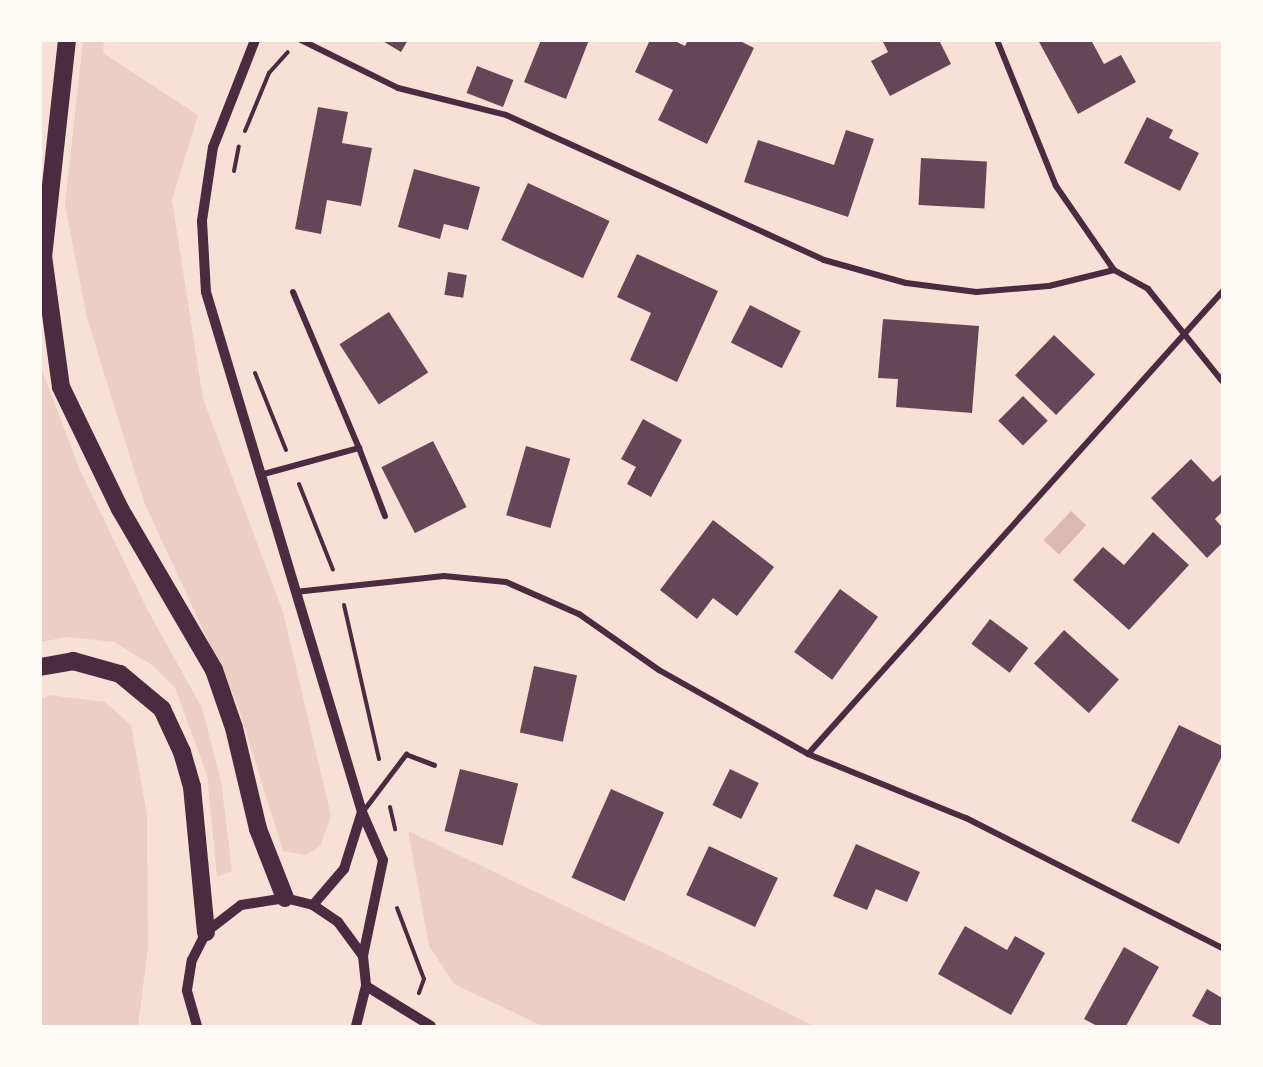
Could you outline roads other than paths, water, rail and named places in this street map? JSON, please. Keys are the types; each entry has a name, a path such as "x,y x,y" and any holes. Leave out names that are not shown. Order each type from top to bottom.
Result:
{"highway":[{"path":"67,40 43,256 61,387 120,509 214,670 234,728 258,829 285,898"},
{"path":"40,667 73,661 120,674 162,709 182,752 192,788 206,932"}],"street":[{"path":"255,40 213,147 202,221 206,292 362,812 383,860 363,956 366,986 356,1026"},
{"path":"301,40 398,88 506,115 824,260 906,284 976,292 1048,286 1114,270"},
{"path":"997,40 1056,186 1114,270 1148,290 1222,381"},
{"path":"293,292 385,516"},
{"path":"808,754 1185,336 1222,292"},
{"path":"260,475 359,448"},
{"path":"295,592 444,576 506,582 579,614 659,670 808,754 966,818 1222,948"},
{"path":"313,905 345,869 362,812"},
{"path":"194,1024 187,990 192,960 206,932 241,905 285,898 313,905 338,922 363,956"},
{"path":"366,986 431,1026"}],"lane":[{"path":"362,812 406,754 434,765"}]}
